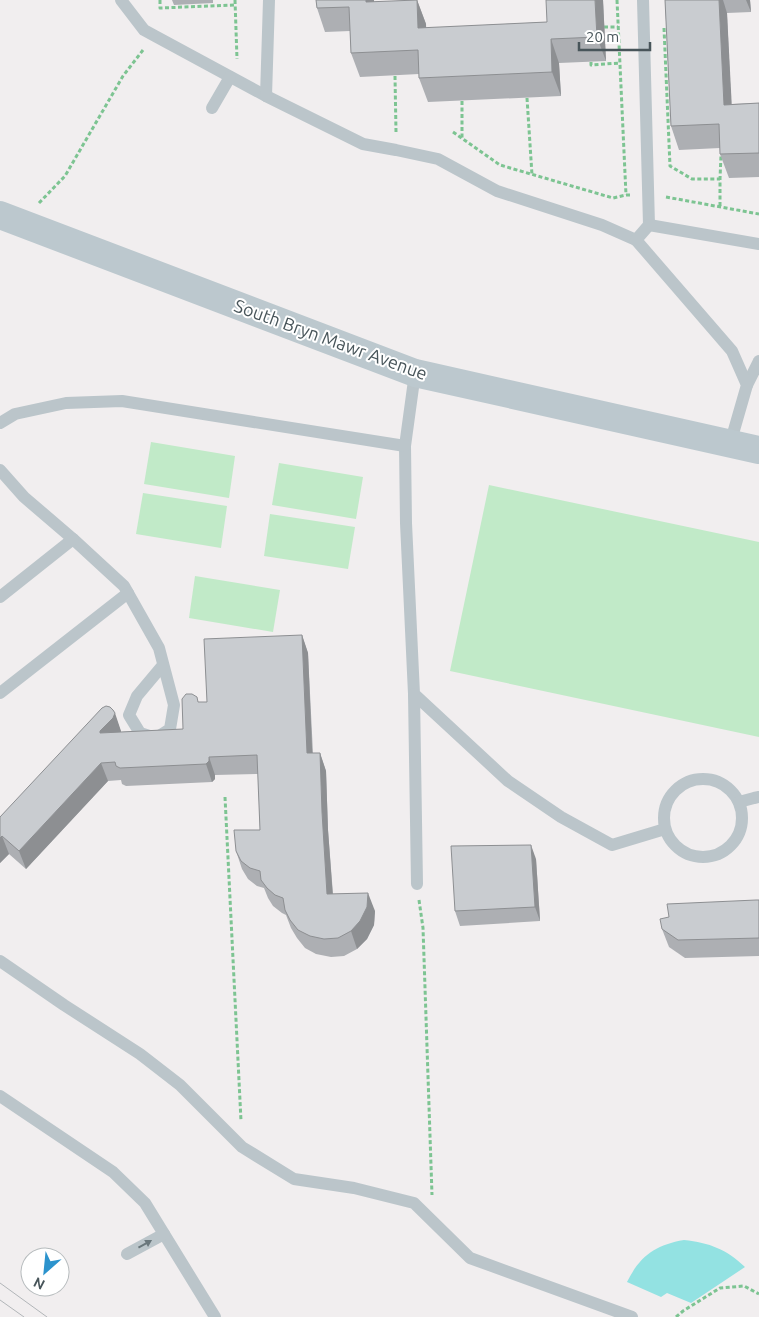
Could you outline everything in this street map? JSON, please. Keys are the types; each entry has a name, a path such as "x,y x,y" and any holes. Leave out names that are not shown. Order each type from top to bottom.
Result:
{"main road":[{"name":"South Bryn Mawr Avenue","path":"12,219 415,373 759,450"}],"lane":[{"path":"121,0 144,30 266,96 363,144 438,159 497,191 602,225 636,240 732,351 747,385"},
{"path":"266,96 269,0"},
{"path":"636,240 649,225 643,0"},
{"path":"212,108 234,79"},
{"path":"649,225 759,244"},
{"path":"730,444 747,385 759,361"},
{"path":"415,373 405,446 406,523 414,694 417,884"},
{"path":"0,422 15,414 66,403 122,401 405,446"},
{"path":"0,470 5,485 24,497 74,539 124,586 158,648 163,665 174,706 170,729 156,738 140,733 129,715 137,696 163,665"},
{"path":"0,597 74,539"},
{"path":"0,693 128,593"},
{"path":"414,694 508,781 561,817 612,845 665,829"},
{"path":"708,779 721,783 731,791 739,802 742,814 741,827 736,839 728,849 717,855 691,856 680,850 670,841 665,829 663,816 666,804 673,792 683,784 695,780 708,779"},
{"path":"739,802 759,797"},
{"path":"0,961 140,1054 180,1085 242,1147 294,1179 354,1188 414,1203 470,1258 632,1317"},
{"path":"0,1096 113,1172 145,1203 215,1317"},
{"path":"127,1254 164,1234"}],"path":[{"path":"160,0 160,8 235,5"},
{"path":"234,79 235,0"},
{"path":"617,0 626,194"},
{"path":"664,24 670,166 692,180 720,179"},
{"path":"604,27 618,27"},
{"path":"12,219 44,198 65,176 123,76 155,36"},
{"path":"591,62 591,65 620,62"},
{"path":"394,76 396,150"},
{"path":"528,98 532,175"},
{"path":"462,101 462,138"},
{"path":"668,124 673,124"},
{"path":"453,132 500,165 613,198 626,194 661,196 759,214"},
{"path":"720,206 722,148"},
{"path":"226,796 242,1147"},
{"path":"417,884 423,928 433,1221"},
{"path":"676,1317 720,1288 744,1286 759,1294"}],"green space":[{"path":"151,442 235,456 229,498 144,484"},
{"path":"279,463 363,477 356,519 272,505"},
{"path":"489,485 759,542 759,737 450,671"},
{"path":"143,493 227,506 221,548 136,534"},
{"path":"270,514 355,527 348,569 264,556"},
{"path":"195,576 280,590 273,632 189,618"}],"water":[{"path":"684,1240 702,1243 724,1251 745,1267 691,1303 667,1293 661,1297 627,1282 637,1265 650,1253 665,1245"}],"building":[{"path":"316,0 366,0 366,2 417,0 418,28 547,22 546,0 595,0 597,37 551,39 552,72 419,78 418,50 351,53 349,7 317,8"},
{"path":"665,0 719,0 724,105 759,103 759,153 720,154 719,124 671,126"},
{"path":"302,635 307,753 320,753 327,894 368,893 367,907 360,921 351,931 338,938 324,939 310,936 298,930 285,910 283,898 275,895 267,888 261,880 260,871 250,868 241,861 236,851 234,830 260,830 257,755 209,757 209,761 206,764 120,768 116,766 115,762 101,763 19,851 2,836 0,838 0,817 102,708 110,707 115,713 100,733 183,729 182,699 186,694 192,694 197,697 198,702 207,702 204,639"},
{"path":"531,845 535,907 455,911 451,846"},
{"path":"759,900 759,938 678,940 662,929 660,919 669,917 667,904"}],"tram line":[{"path":"0,1283 47,1317"},
{"path":"0,1300 24,1317"}]}
